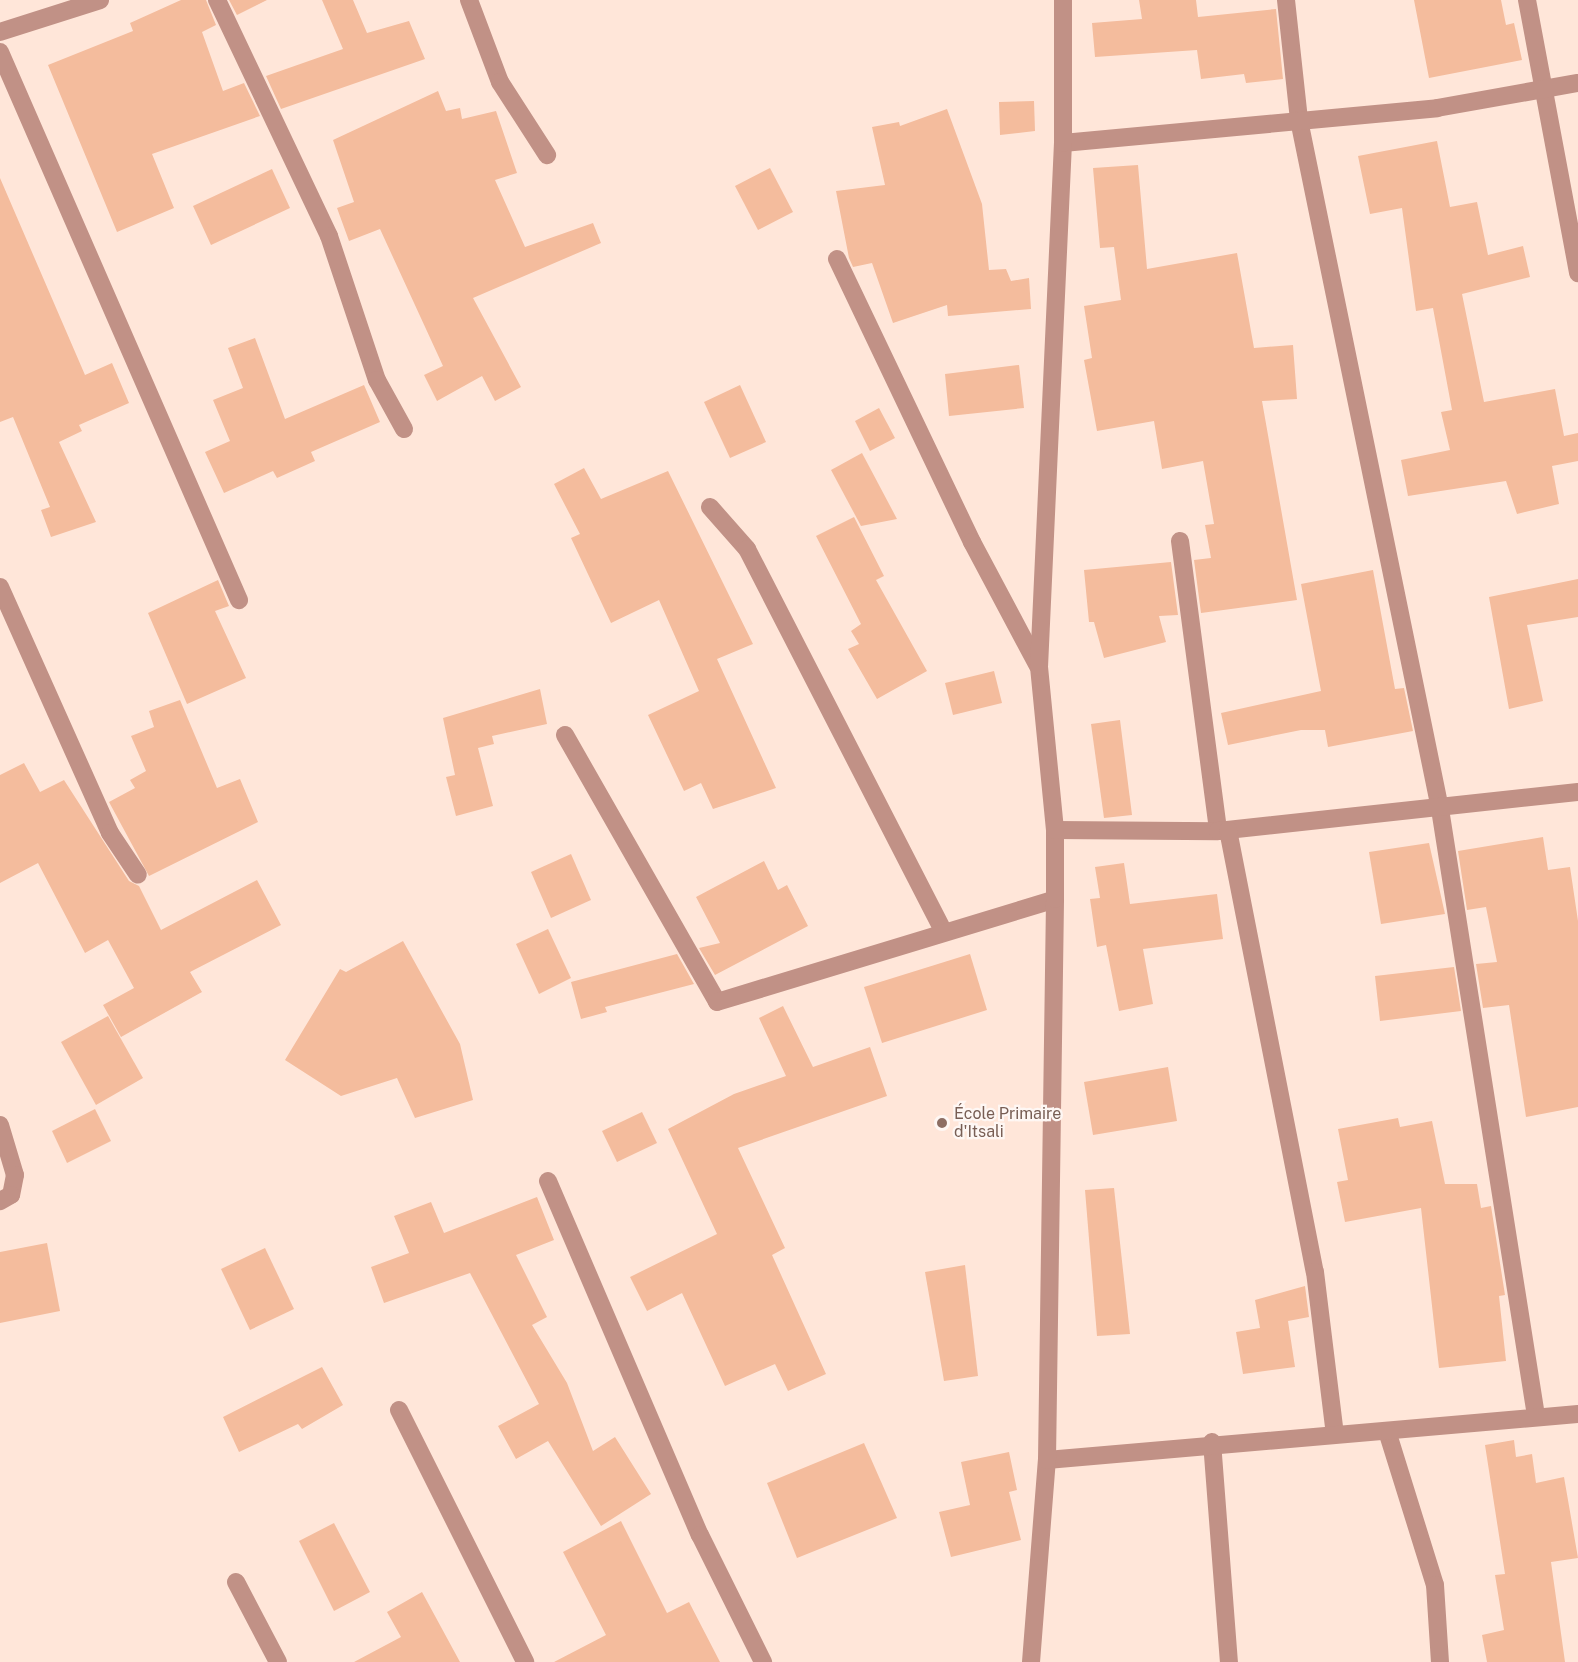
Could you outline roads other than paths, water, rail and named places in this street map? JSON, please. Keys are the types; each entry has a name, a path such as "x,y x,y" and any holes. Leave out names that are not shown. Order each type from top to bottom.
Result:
{"street":[{"path":"0,32 100,0"},
{"path":"217,0 329,236 377,380 404,429"},
{"path":"469,0 500,82 547,155"},
{"path":"1031,1662 1047,1460 1055,830 1039,667 1063,143 1063,0"},
{"path":"1286,0 1299,120 1440,809 1536,1416"},
{"path":"1527,0 1578,273"},
{"path":"0,52 239,600"},
{"path":"1063,143 1437,108 1578,83"},
{"path":"837,259 972,542 1039,667"},
{"path":"710,507 747,549 943,931"},
{"path":"1180,542 1223,830 1316,1272 1335,1434"},
{"path":"0,587 110,833 138,875"},
{"path":"565,735 717,1002 943,931 1055,899"},
{"path":"1055,830 1223,830 1440,809 1578,792"},
{"path":"0,1125 15,1175 11,1195 0,1201"},
{"path":"548,1181 700,1535 763,1662"},
{"path":"399,1410 525,1662"},
{"path":"1047,1460 1212,1442 1387,1431 1578,1414"},
{"path":"1387,1431 1435,1585 1440,1662"},
{"path":"1212,1442 1230,1662"},
{"path":"236,1582 278,1662"}],"place":[{"name":"École Primaire d'Itsali","path":"942,1123"}]}
